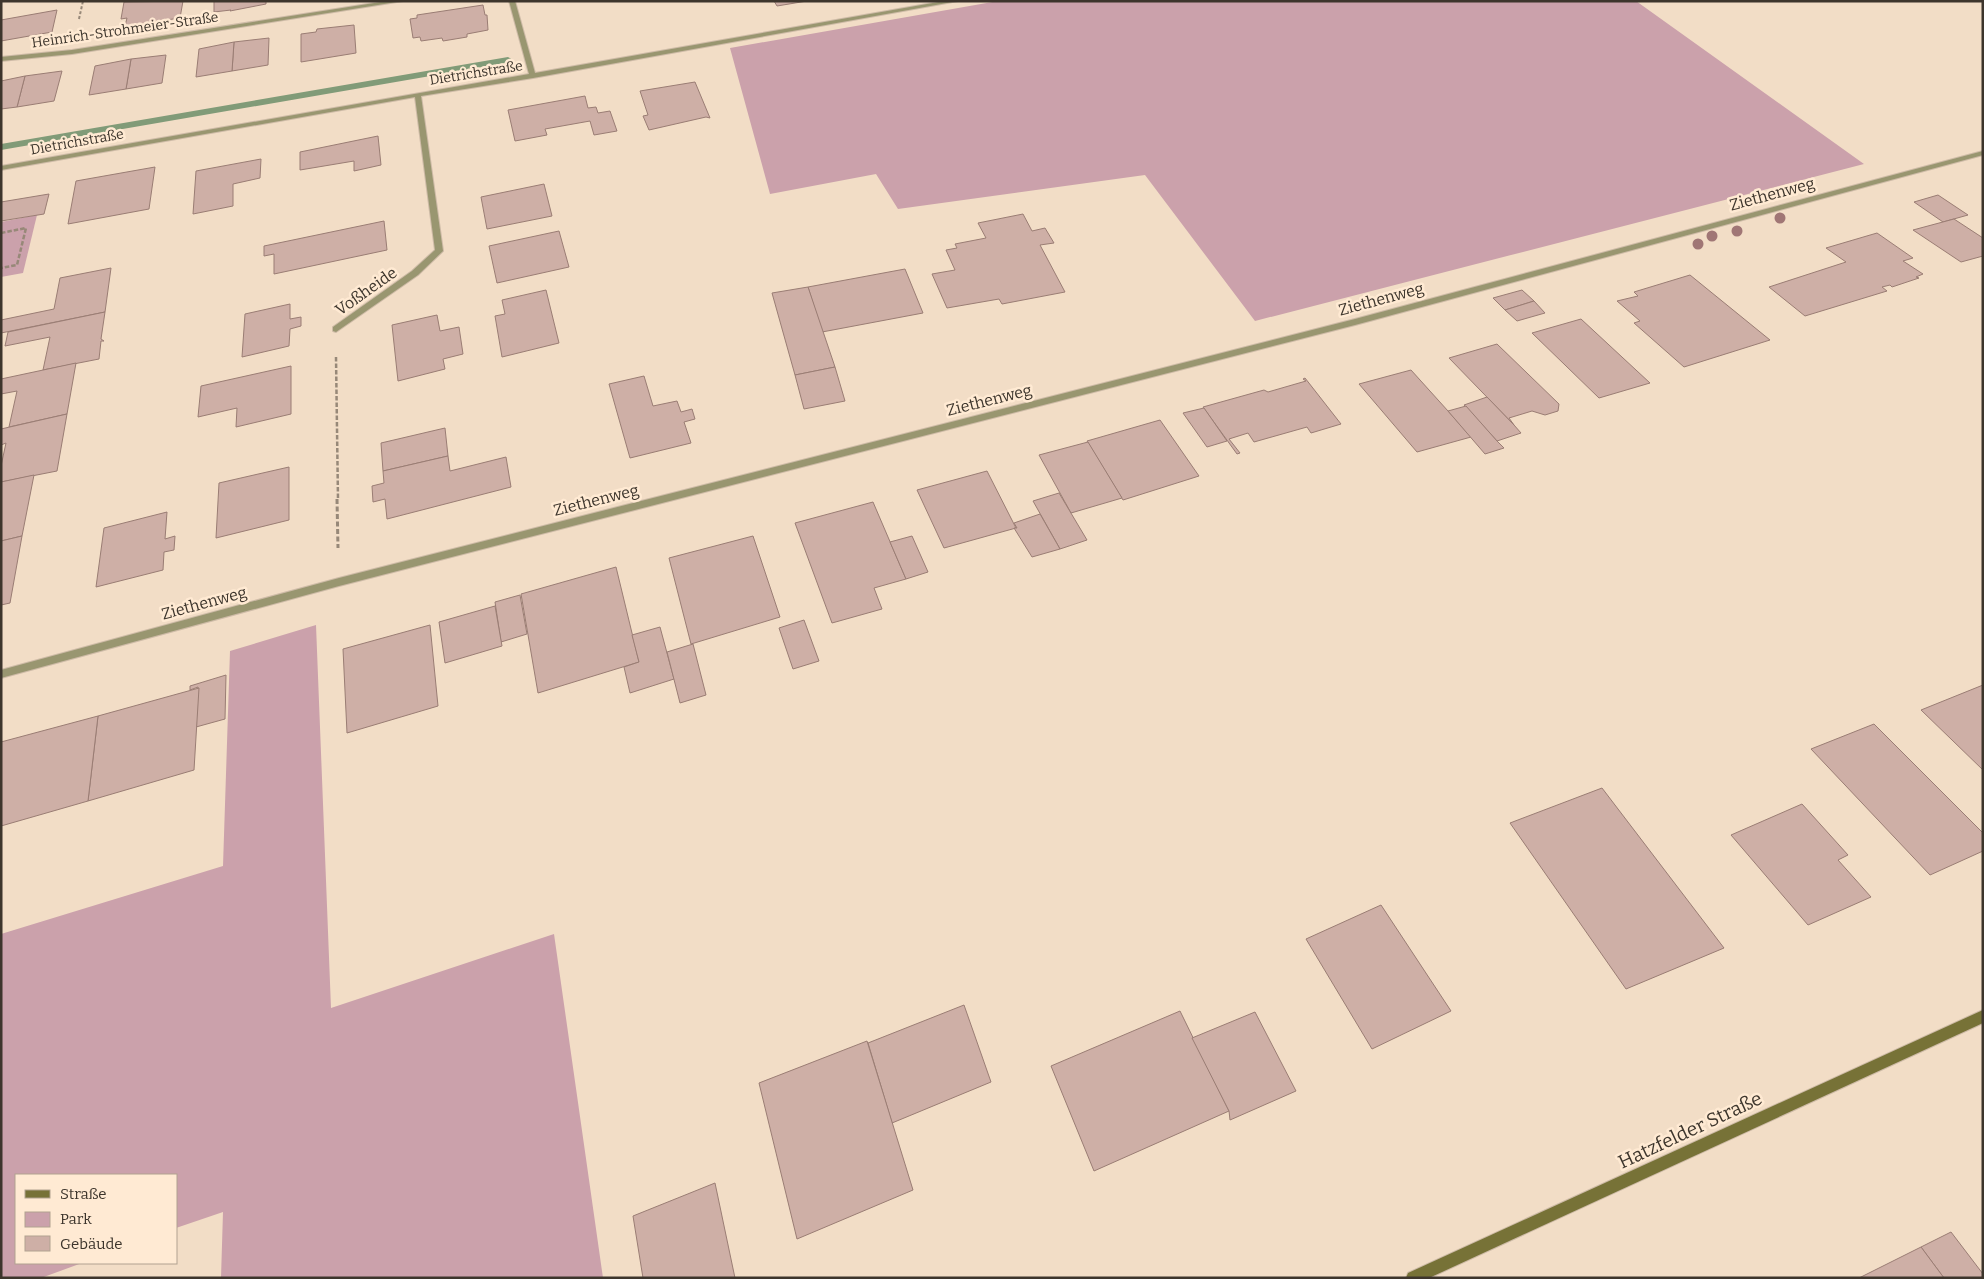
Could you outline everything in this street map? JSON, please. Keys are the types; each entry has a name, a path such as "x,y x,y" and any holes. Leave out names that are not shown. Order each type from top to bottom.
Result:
{"street":[{"name":"Heinrich-Strohmeier-Straße","path":"1,60 72,52 400,1"},
{"path":"512,1 533,76"},
{"name":"Dietrichstraße","path":"1,168 955,1"},
{"name":"Voßheide","path":"336,329 415,273 439,251 418,95"},
{"name":"Ziethenweg","path":"1,674 339,582 1355,322 1983,153"},
{"name":"Hatzfelder Straße","path":"1413,1278 1983,1016"}],"path":[{"path":"1,232 26,228 17,265 1,268"},
{"name":"Voßheide","path":"336,329 339,582"}],"green space":[{"path":"998,1 1636,1 1864,164 1255,321 1145,175 898,209 876,174 770,194 730,48"},
{"path":"37,215 23,273 1,277 1,222"},
{"path":"316,625 331,1008 554,934 603,1278 221,1278 223,1212 178,1227 178,1174 15,1174 15,1264 79,1264 41,1278 1,1278 1,934 223,866 230,651"}],"building":[{"path":"183,1 180,18 125,26 127,18 121,19 124,2"},
{"path":"214,1 266,1 266,4 214,12"},
{"path":"774,1 807,1 777,6"},
{"path":"483,5 485,15 487,15 488,30 467,34 467,37 443,41 442,38 421,41 420,37 413,38 410,19 417,18 417,15"},
{"path":"57,10 52,32 1,41 1,20"},
{"path":"354,25 356,53 301,62 301,34 316,32 317,29"},
{"path":"269,38 268,65 232,71 234,42"},
{"path":"234,42 232,71 196,77 199,49"},
{"path":"166,55 162,83 126,89 131,59"},
{"path":"131,59 126,89 89,95 95,66"},
{"path":"62,71 54,101 17,107 25,76"},
{"path":"25,76 17,107 1,109 1,81"},
{"path":"695,82 710,118 706,117 649,130 643,116 648,115 640,91"},
{"path":"585,96 588,108 596,107 598,113 610,111 617,131 594,135 590,121 545,129 547,135 515,141 508,110"},
{"path":"378,136 381,165 354,171 354,161 300,170 300,152"},
{"path":"261,159 260,178 233,184 233,206 193,214 196,171"},
{"path":"155,167 149,209 68,224 76,181"},
{"path":"544,184 552,216 487,229 481,197"},
{"path":"49,194 44,214 1,221 1,202"},
{"path":"1938,195 1968,215 1943,222 1914,202"},
{"path":"1023,214 1032,231 1045,228 1054,243 1040,245 1065,292 1002,304 999,299 947,308 932,274 955,270 946,250 957,248 955,244 986,238 978,223"},
{"path":"1954,219 1983,238 1983,256 1961,262 1913,230"},
{"path":"384,221 387,250 274,274 274,254 264,256 264,246"},
{"path":"559,231 569,267 497,283 489,246"},
{"path":"1877,233 1913,258 1903,261 1923,274 1916,277 1919,278 1892,287 1890,285 1882,287 1887,291 1805,316 1769,287 1846,262 1826,248"},
{"path":"111,268 105,312 1,333 1,320 54,309 60,278"},
{"path":"905,269 923,313 822,332 808,287"},
{"path":"1690,275 1770,340 1684,367 1634,323 1640,321 1617,301 1638,296 1634,292"},
{"path":"808,287 835,367 795,375 772,293"},
{"path":"546,290 559,343 502,357 495,316 505,314 502,300"},
{"path":"1522,290 1534,301 1505,310 1493,298"},
{"path":"1534,301 1545,313 1517,321 1505,310"},
{"path":"290,304 290,319 301,317 301,326 290,329 289,346 242,357 245,314"},
{"path":"105,312 101,339 104,341 101,341 99,359 43,370 50,337 5,346 8,332"},
{"path":"437,315 440,331 459,327 463,354 443,359 445,369 398,381 392,325"},
{"path":"1581,319 1650,383 1599,398 1532,333"},
{"path":"1497,344 1559,404 1558,411 1545,415 1532,411 1509,418 1514,425 1449,358"},
{"path":"76,363 67,414 9,427 17,391 1,394 1,379"},
{"path":"291,366 291,414 236,427 237,408 198,417 201,386"},
{"path":"835,367 845,401 804,409 795,375"},
{"path":"1411,370 1471,437 1417,452 1359,384"},
{"path":"644,376 653,406 677,401 681,412 692,409 695,419 684,422 691,443 630,458 609,384"},
{"path":"1305,378 1341,424 1311,433 1307,427 1254,442 1248,433 1229,439 1240,453 1237,454 1203,407 1264,390 1268,392 1306,381 1303,379"},
{"path":"1487,397 1521,433 1497,441 1464,405"},
{"path":"1466,406 1504,448 1485,454 1448,411"},
{"path":"1204,408 1227,441 1207,447 1183,413"},
{"path":"67,414 57,471 1,482 1,466 6,443 1,445 1,429"},
{"path":"1160,420 1199,476 1123,500 1087,441"},
{"path":"445,428 448,456 383,471 381,443"},
{"path":"1088,442 1122,498 1071,513 1039,455"},
{"path":"448,456 450,471 506,457 511,487 387,519 385,499 373,502 372,486 384,483 383,471"},
{"path":"289,467 289,520 216,538 219,483"},
{"path":"987,471 1016,528 944,548 917,490"},
{"path":"34,475 22,536 1,541 1,482"},
{"path":"1059,493 1087,540 1060,549 1033,501"},
{"path":"873,502 906,579 874,588 882,609 832,623 795,523"},
{"path":"167,512 165,539 175,536 174,550 164,552 163,570 96,587 104,528"},
{"path":"1040,514 1060,549 1032,557 1014,528 1017,528 1014,523"},
{"path":"22,536 10,603 1,605 1,541"},
{"path":"753,536 780,617 691,644 669,558"},
{"path":"912,536 928,572 906,579 890,542"},
{"path":"616,567 639,662 538,693 521,594"},
{"path":"520,595 527,634 501,642 495,602"},
{"path":"495,606 502,646 445,663 439,622"},
{"path":"804,620 819,661 793,669 779,628"},
{"path":"430,625 438,706 347,733 343,649"},
{"path":"660,627 674,679 630,693 624,667 639,662 632,635"},
{"path":"693,644 706,695 680,703 667,652"},
{"path":"226,675 225,719 196,727 198,687 190,690 190,686"},
{"path":"1983,685 1983,770 1921,710"},
{"path":"199,688 194,770 88,801 98,716"},
{"path":"98,716 88,801 1,826 1,742"},
{"path":"1874,724 1983,833 1983,851 1930,875 1811,749"},
{"path":"1602,788 1724,948 1626,989 1510,823"},
{"path":"1802,804 1848,855 1838,860 1871,897 1808,925 1731,835"},
{"path":"1381,905 1451,1011 1372,1049 1306,939"},
{"path":"964,1005 991,1082 892,1123 868,1043"},
{"path":"1180,1011 1229,1111 1094,1171 1051,1066"},
{"path":"1255,1012 1296,1091 1230,1120 1229,1111 1192,1038"},
{"path":"867,1041 913,1190 797,1239 759,1083"},
{"path":"715,1183 735,1278 643,1278 633,1216"},
{"path":"1951,1232 1983,1274 1983,1278 1944,1278 1921,1247"},
{"path":"1921,1247 1944,1278 1859,1278"}],"waterway":[{"path":"1,147 508,60"}]}
